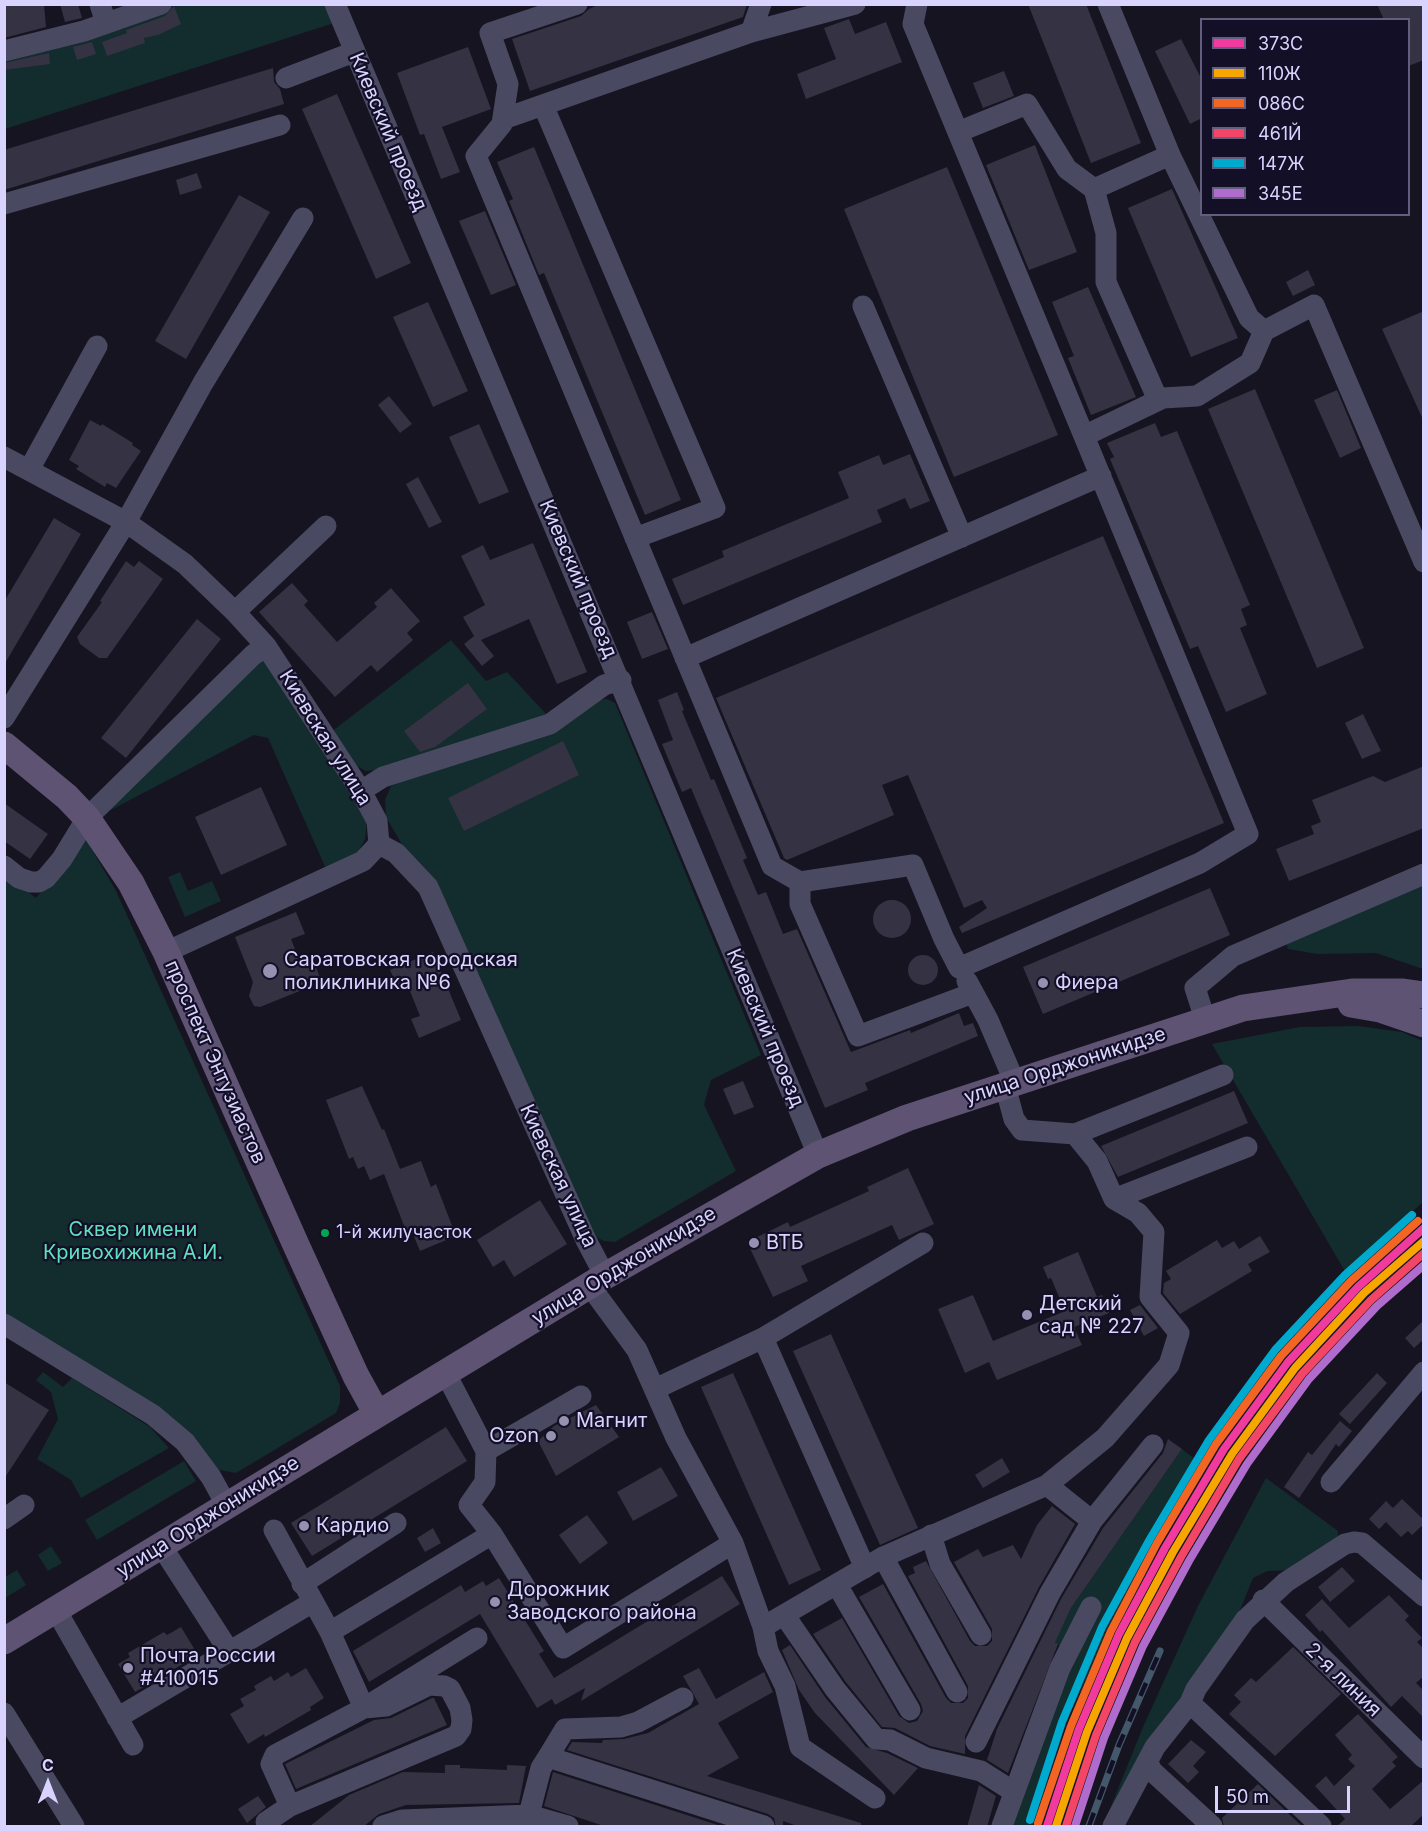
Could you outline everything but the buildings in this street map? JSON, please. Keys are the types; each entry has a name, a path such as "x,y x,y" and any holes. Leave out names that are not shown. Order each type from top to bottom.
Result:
{"main road":[{"name":"проспект Энтузиастов","path":"4,745 68,797 87,818 131,883 166,952 356,1376 377,1414"},
{"name":"улица Орджоникидзе","path":"4,1641 598,1281 818,1155 907,1118 1244,1008 1352,992 1424,995"},
{"name":"улица Орджоникидзе","path":"1293,999 1380,1009 1424,1024"}],"street":[{"path":"4,51 103,14 161,4"},
{"name":"Киевский проезд","path":"335,4 621,680 818,1155"},
{"path":"577,4 490,33 508,84 502,124 476,156 772,866 800,882 913,866 944,939 988,1020 1010,1084 1014,1119 1022,1130 1074,1134 1223,1075"},
{"path":"751,32 761,4"},
{"path":"503,119 751,32 855,4"},
{"path":"917,4 913,24 1248,834 1200,863 959,968"},
{"path":"1108,4 1170,155 1249,318 1264,330"},
{"path":"286,78 354,52"},
{"path":"958,132 1027,104 1067,169 1094,189 1106,233 1106,282 1158,400"},
{"path":"543,105 715,507 635,538"},
{"path":"4,204 280,125"},
{"path":"1094,189 1170,155"},
{"path":"4,718 126,522 203,383 303,218"},
{"path":"1084,436 1158,400 1197,396 1250,363 1264,330 1314,305 1424,562"},
{"path":"863,306 962,537"},
{"path":"30,468 97,346"},
{"name":"Киевская улица","path":"4,457 30,468 126,522 184,564 236,612 266,646 361,791 377,821 379,844 396,853 429,887 586,1240 598,1281 637,1350 676,1438 733,1543 764,1627 768,1651 785,1686 800,1748 875,1798"},
{"path":"685,658 1101,476"},
{"path":"236,612 326,526"},
{"path":"4,866 19,878 39,882 62,859 87,818 253,655 266,646"},
{"path":"361,791 383,777 550,724 604,685 621,680"},
{"path":"166,952 363,861 379,844"},
{"path":"1205,1019 1195,988 1233,956 1424,874"},
{"path":"800,882 800,904 858,1036 973,993"},
{"path":"764,1627 883,1557 1047,1485 1105,1438 1169,1365 1179,1333 1150,1296 1154,1232 1138,1213 1114,1199 1097,1161 1074,1134"},
{"path":"1114,1199 1247,1147"},
{"path":"655,1389 763,1338 923,1243"},
{"path":"4,1324 153,1415 184,1442 211,1477 227,1506"},
{"path":"763,1338 865,1568"},
{"path":"1331,1482 1424,1372"},
{"path":"446,1374 486,1451 485,1482 469,1505 492,1534 563,1648 733,1543"},
{"path":"486,1451 581,1396"},
{"path":"976,1742 1050,1593 1092,1521 1153,1445"},
{"path":"1047,1485 1092,1521"},
{"path":"4,1519 24,1505"},
{"path":"302,1584 396,1523"},
{"path":"274,1530 330,1632 364,1708"},
{"path":"330,1632 492,1534"},
{"path":"931,1535 940,1564 981,1635"},
{"path":"1113,1827 1155,1748 1190,1703 1196,1689 1245,1620 1263,1600 1286,1582 1345,1544 1354,1542 1362,1543 1424,1596"},
{"path":"162,1547 229,1651"},
{"path":"883,1557 957,1692"},
{"path":"837,1585 910,1710"},
{"name":"2-я линия","path":"1263,1600 1424,1758"},
{"path":"117,1719 314,1602"},
{"path":"1002,1827 1060,1668 1091,1607"},
{"path":"56,1610 133,1745"},
{"path":"785,1616 835,1689 876,1739 890,1740 926,1758 981,1771 1014,1792"},
{"path":"290,1806 272,1764 275,1755 364,1708 477,1638"},
{"path":"265,1825 290,1806 456,1736 462,1729 460,1708 450,1689 444,1686 429,1685 386,1706 364,1708"},
{"path":"527,1821 541,1768 565,1729 621,1727 638,1722 683,1698"},
{"path":"1190,1703 1321,1827"},
{"path":"4,1713 74,1827"},
{"path":"548,1757 764,1827"},
{"path":"1148,1763 1152,1771 1212,1827"},
{"path":"383,1827 402,1820 527,1821 568,1827"}],"green space":[{"path":"176,5 327,5 334,23 5,129 4,58 72,40"},
{"path":"451,640 486,681 507,672 549,717 383,769 366,771 350,762 331,732"},
{"path":"263,656 367,819 365,839 357,854 327,871 268,738 254,735 107,812"},
{"path":"607,699 615,703 761,1055 711,1080 704,1105 736,1171 615,1242 604,1241 592,1235 404,848 386,817 385,800 391,786 423,772 554,733 597,700"},
{"name":"Сквер имени Кривохижина А.И.","path":"84,836 116,891 340,1386 340,1403 336,1413 236,1473 219,1470 190,1439 5,1315 5,875 36,898"},
{"path":"180,872 188,891 212,881 221,901 185,917 168,877"},
{"path":"1423,886 1423,969 1376,953 1317,954 1288,949 1285,940"},
{"path":"1358,1026 1402,1032 1423,1041 1423,1202 1346,1273 1212,1044 1300,1027"},
{"path":"43,1372 63,1387 72,1378 150,1427 169,1448 81,1498 71,1480 37,1459 58,1419 51,1392 36,1380"},
{"path":"1182,1449 1199,1462 1154,1539 1065,1724 1033,1826 1007,1826 1052,1683 1045,1678 1060,1646 1055,1643 1071,1608"},
{"path":"184,1461 196,1481 97,1540 85,1520"},
{"path":"1266,1478 1338,1531 1338,1545 1296,1570 1267,1571 1253,1578 1234,1625 1105,1821 1143,1727 1198,1606"},
{"path":"51,1546 62,1563 48,1571 38,1555"},
{"path":"17,1570 26,1585 5,1598 5,1577"}],"railway":[{"path":"1089,1826 1119,1745 1160,1651"}],"transit line":[{"name":"147Ж","path":"1030,1820 1062,1722 1102,1627 1150,1539 1209,1440 1275,1350 1345,1275 1412,1215"},
{"name":"086С","path":"1038,1823 1071,1726 1111,1631 1157,1543 1216,1444 1281,1356 1351,1281 1418,1221"},
{"name":"373C","path":"1047,1826 1079,1729 1119,1634 1165,1548 1224,1449 1288,1362 1358,1287 1424,1228"},
{"name":"110Ж","path":"1056,1826 1087,1732 1127,1638 1173,1552 1232,1454 1295,1368 1364,1293 1424,1241"},
{"name":"461Й","path":"1066,1826 1096,1735 1135,1642 1181,1557 1239,1459 1302,1374 1371,1300 1424,1253"},
{"name":"345Е","path":"1075,1826 1104,1738 1143,1646 1189,1561 1247,1464 1309,1379 1377,1306 1424,1265"}],"place":[{"name":"Саратовская городская поликлиника №6","path":"270,971"},
{"name":"Фиера","path":"1043,983"},
{"name":"1-й жилучасток","path":"325,1233"},
{"name":"ВТБ","path":"754,1243"},
{"name":"Детский сад № 227","path":"1027,1315"},
{"name":"Магнит","path":"564,1421"},
{"name":"Ozon","path":"551,1436"},
{"name":"Кардио","path":"304,1526"},
{"name":"Дорожник Заводского района","path":"495,1602"},
{"name":"Почта России #410015","path":"128,1668"}]}
